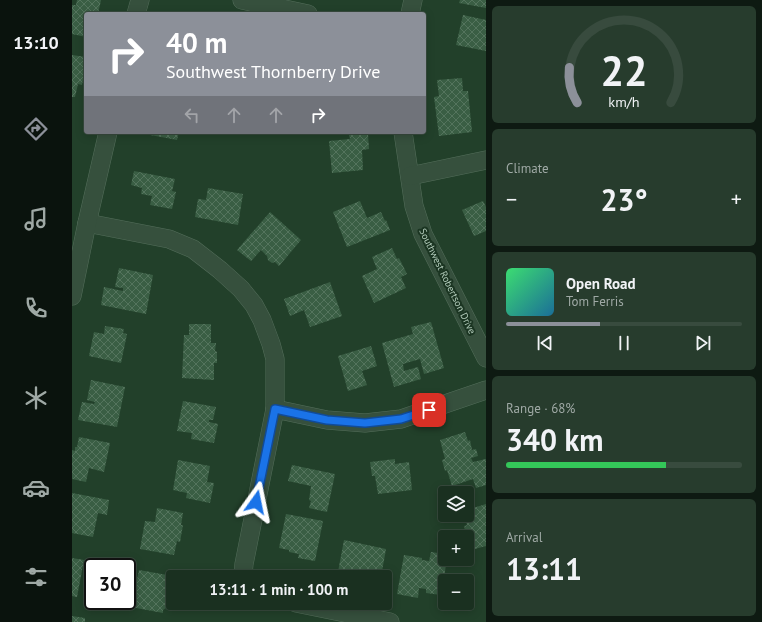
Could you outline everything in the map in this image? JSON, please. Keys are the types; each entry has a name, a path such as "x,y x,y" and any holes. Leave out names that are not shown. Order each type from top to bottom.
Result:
{"street":[{"path":"137,12 140,0"},
{"path":"242,0 299,12"},
{"path":"410,12 413,0"},
{"path":"72,296 86,223 108,134"},
{"name":"Southwest Robertson Drive","path":"403,134 414,206 423,234 486,358"},
{"path":"410,176 486,160"},
{"path":"86,223 169,239 193,250 220,270 240,289 254,305 262,320 275,359 275,409 243,570"},
{"path":"275,409 327,420 365,423 401,419 486,390"},
{"path":"331,610 390,622"}],"building":[{"path":"77,0 101,0 98,12 84,12 84,37 72,34 72,5 76,5"},
{"path":"460,0 486,0 486,8 459,3"},
{"path":"463,15 486,20 486,51 456,45"},
{"path":"72,55 84,57 84,75 82,85 78,84 75,97 72,97"},
{"path":"462,78 463,91 468,91 472,132 439,136 434,97 439,96 437,80"},
{"path":"145,134 178,134 177,140"},
{"path":"368,134 369,149 362,150 363,170 332,173 329,141 350,139 349,135"},
{"path":"134,171 175,179 172,191 176,192 172,209 150,205 152,196 141,194 142,188 131,185"},
{"path":"208,188 243,194 238,225 195,217 198,199 206,200"},
{"path":"360,201 367,218 381,212 390,230 347,247 333,212"},
{"path":"483,201 486,207 486,231 474,236 462,210"},
{"path":"270,212 301,240 279,266 275,262 272,263 268,260 267,256 261,250 251,261 237,250"},
{"path":"392,248 407,274 401,277 406,288 374,303 362,276 377,269 372,257"},
{"path":"119,268 153,275 146,314 101,305 104,287 123,291 123,288 115,287"},
{"path":"330,282 342,316 310,327 304,310 290,316 284,299"},
{"path":"431,322 444,368 424,374 420,359 403,364 404,371 418,367 421,379 394,387 382,343 413,334 411,327"},
{"path":"189,324 211,324 211,343 216,343 215,351 217,352 217,363 214,363 214,380 182,378 184,335 189,335"},
{"path":"105,326 124,329 123,333 127,334 121,363 89,356 94,332 104,334"},
{"path":"371,346 377,366 362,371 367,385 348,391 338,356"},
{"path":"91,380 125,387 117,427 78,420 82,402 94,404 95,402 87,400"},
{"path":"183,401 216,407 213,420 209,420 209,422 218,424 214,443 191,439 192,433 177,431"},
{"path":"465,432 468,441 470,440 472,450 476,449 478,456 471,458 473,462 486,459 486,485 476,488 473,479 452,486 442,460 445,459 440,440"},
{"path":"79,437 110,443 104,472 89,468 86,482 72,479 72,450 75,451"},
{"path":"395,459 395,464 409,462 412,490 378,494 375,476 372,476 370,462"},
{"path":"178,460 210,466 207,482 214,483 210,503 186,498 187,493 173,490"},
{"path":"292,465 335,474 327,512 309,508 311,501 309,500 311,486 288,481"},
{"path":"72,493 109,500 107,515 98,513 93,537 72,533"},
{"path":"486,504 486,546 474,549 474,530 465,530 464,526 467,525 466,522 474,522 474,508"},
{"path":"157,508 183,513 181,525 183,525 180,542 177,541 174,555 140,549 145,521 155,522"},
{"path":"286,514 323,521 315,561 298,558 299,554 279,548"},
{"path":"344,540 386,549 382,570 338,570"},
{"path":"431,552 438,553 438,566 446,566 444,574 438,574 438,595 426,593 426,589 419,588 418,598 397,594 404,555 422,558 422,560 429,561"},
{"path":"72,558 84,560 77,597 72,596"},
{"path":"139,570 166,575 166,608 163,610 163,613 136,608 136,584"},
{"path":"72,616 85,618 85,622 72,622"}],"route":[{"path":"256,502 275,409 327,420 365,423 401,419 429,410"}]}
